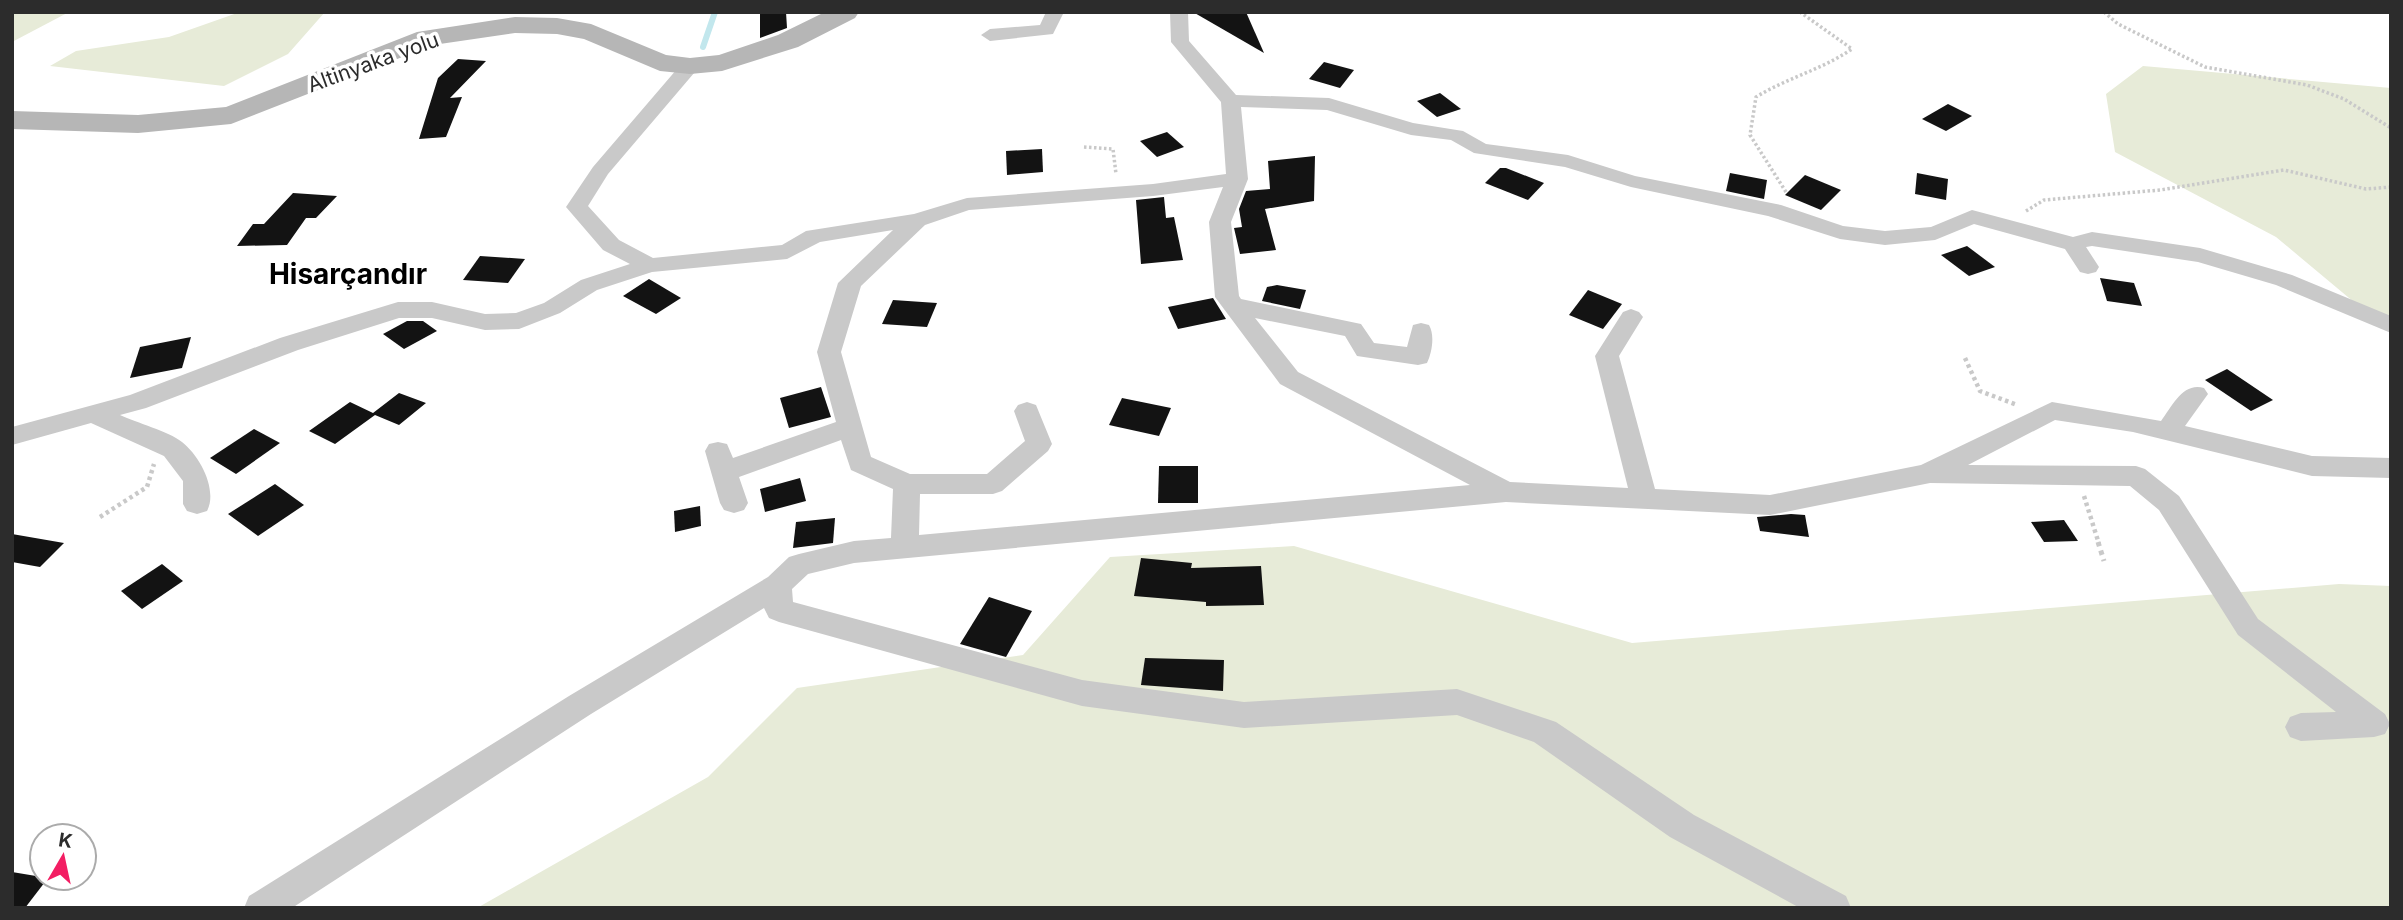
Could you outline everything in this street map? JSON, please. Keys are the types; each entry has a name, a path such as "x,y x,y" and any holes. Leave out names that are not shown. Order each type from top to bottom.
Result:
{"main road":[{"name":"Altinyaka yolu","path":"12,120 138,124 231,115 427,38 515,25 557,26 590,32 660,62 690,66 722,63 788,41 846,12"}],"street":[{"path":"990,35 1046,30 1055,12"},
{"path":"1179,12 1180,42 1231,101 1237,179 1220,222 1227,297 1289,378 1506,492"},
{"path":"650,265 611,245 577,206 600,172 690,66"},
{"path":"1231,101 1329,104 1411,129 1456,135 1481,149 1568,161 1631,181 1773,210 1840,232 1885,238 1935,233 1972,217 2073,244 2092,239 2200,255 2284,280 2391,325"},
{"path":"12,436 137,401 289,344 398,310 432,310 485,322 519,321 552,308 589,285 650,265 787,252 814,236 917,220 967,204 1237,179"},
{"path":"917,220 850,283 829,352 860,463 907,485 993,484 1039,444 1027,411"},
{"path":"2073,244 2088,267"},
{"path":"1232,304 1353,330 1366,350 1379,352 1418,357 1421,331"},
{"path":"1631,317 1607,356 1644,499"},
{"path":"2167,431 2195,394"},
{"path":"1927,474 2052,411 2167,431 2312,466 2391,468"},
{"path":"93,414 173,449 196,479 197,505"},
{"path":"734,503 721,461 850,427"},
{"path":"261,908 580,705 778,585 799,565 854,552 905,546 1506,492 1770,505 1927,474 2136,476 2169,503 2248,627 2374,724 2301,727"},
{"path":"905,546 907,485"},
{"path":"778,585 779,610 1082,694 1244,715 1457,702 1545,732 1682,826 1833,908"}],"path":[{"path":"1800,12 1852,49 1828,65 1772,87 1756,97 1750,135 1803,220"},
{"path":"2105,12 2118,23 2204,67 2307,85 2344,99 2391,128"},
{"path":"1084,147 1113,149 1118,192"},
{"path":"2012,228 2028,208 2045,200 2160,190 2284,170 2366,189 2391,187"},
{"path":"1965,358 1980,391 2044,415"},
{"path":"100,517 147,486 161,444"},
{"path":"2077,476 2104,561"}],"green space":[{"path":"12,12 69,12 12,42"},
{"path":"240,12 325,12 288,54 224,86 50,66 76,51 169,37"},
{"path":"2143,66 2391,88 2391,333 2276,237 2115,152 2106,94"},
{"path":"1294,546 1632,643 2339,584 2391,586 2391,908 477,908 708,777 797,688 1023,655 1110,557"}],"building":[{"path":"760,12 786,12 787,28 760,38"},
{"path":"1193,12 1246,12 1264,53"},
{"path":"458,59 486,61 450,98 462,97 446,137 419,139 438,78"},
{"path":"1324,62 1354,70 1340,88 1309,79"},
{"path":"1440,93 1461,109 1437,117 1417,101"},
{"path":"1948,104 1972,116 1946,131 1922,119"},
{"path":"1167,132 1184,147 1157,157 1140,141"},
{"path":"1042,149 1043,172 1007,175 1006,151"},
{"path":"1315,156 1314,201 1265,209 1276,250 1240,254 1234,228 1242,227 1239,209 1246,191 1270,189 1268,161"},
{"path":"1500,168 1544,183 1528,200 1485,183"},
{"path":"1730,173 1767,180 1764,199 1726,191"},
{"path":"1917,173 1948,179 1946,200 1915,194"},
{"path":"1805,175 1841,190 1821,210 1785,195"},
{"path":"293,193 337,196 316,218 306,218 287,245 237,246 253,224 264,224"},
{"path":"1164,197 1166,218 1174,217 1183,260 1141,264 1136,200"},
{"path":"1967,246 1995,267 1969,276 1941,255"},
{"path":"480,256 525,259 508,283 463,280"},
{"path":"2100,278 2134,283 2142,306 2107,301"},
{"path":"649,279 681,298 656,314 623,296"},
{"path":"1277,285 1306,290 1300,309 1262,301 1267,287"},
{"path":"1588,290 1622,304 1603,329 1569,315"},
{"path":"1213,298 1226,319 1178,329 1168,307"},
{"path":"893,300 937,303 927,327 882,324"},
{"path":"407,321 423,321 437,331 404,349 383,334"},
{"path":"191,337 182,368 130,378 140,347"},
{"path":"2227,369 2273,400 2251,411 2205,380"},
{"path":"821,387 831,417 789,428 780,398"},
{"path":"399,393 426,403 399,425 375,415 335,444 309,431 350,402 373,413"},
{"path":"1122,398 1171,408 1159,436 1109,425"},
{"path":"254,429 280,443 236,474 210,458"},
{"path":"1159,466 1198,466 1198,503 1158,503"},
{"path":"800,478 806,501 765,512 760,489"},
{"path":"275,484 304,505 258,536 228,514"},
{"path":"700,506 701,526 675,532 674,511"},
{"path":"1805,515 1809,537 1760,531 1757,517"},
{"path":"835,518 833,543 793,548 796,522"},
{"path":"2064,520 2078,541 2044,542 2031,522"},
{"path":"12,534 64,543 40,567 12,562"},
{"path":"1141,558 1192,563 1191,568 1261,566 1264,605 1206,606 1206,602 1134,596"},
{"path":"162,564 183,581 142,609 121,591"},
{"path":"989,597 1032,611 1006,657 960,644"},
{"path":"1145,658 1224,660 1223,691 1141,685"},
{"path":"12,872 28,875 28,892 37,892 25,908 12,908"}],"waterway":[{"path":"703,47 715,12"}],"district":[{"name":"Hisarçandır","path":"348,274"}]}
